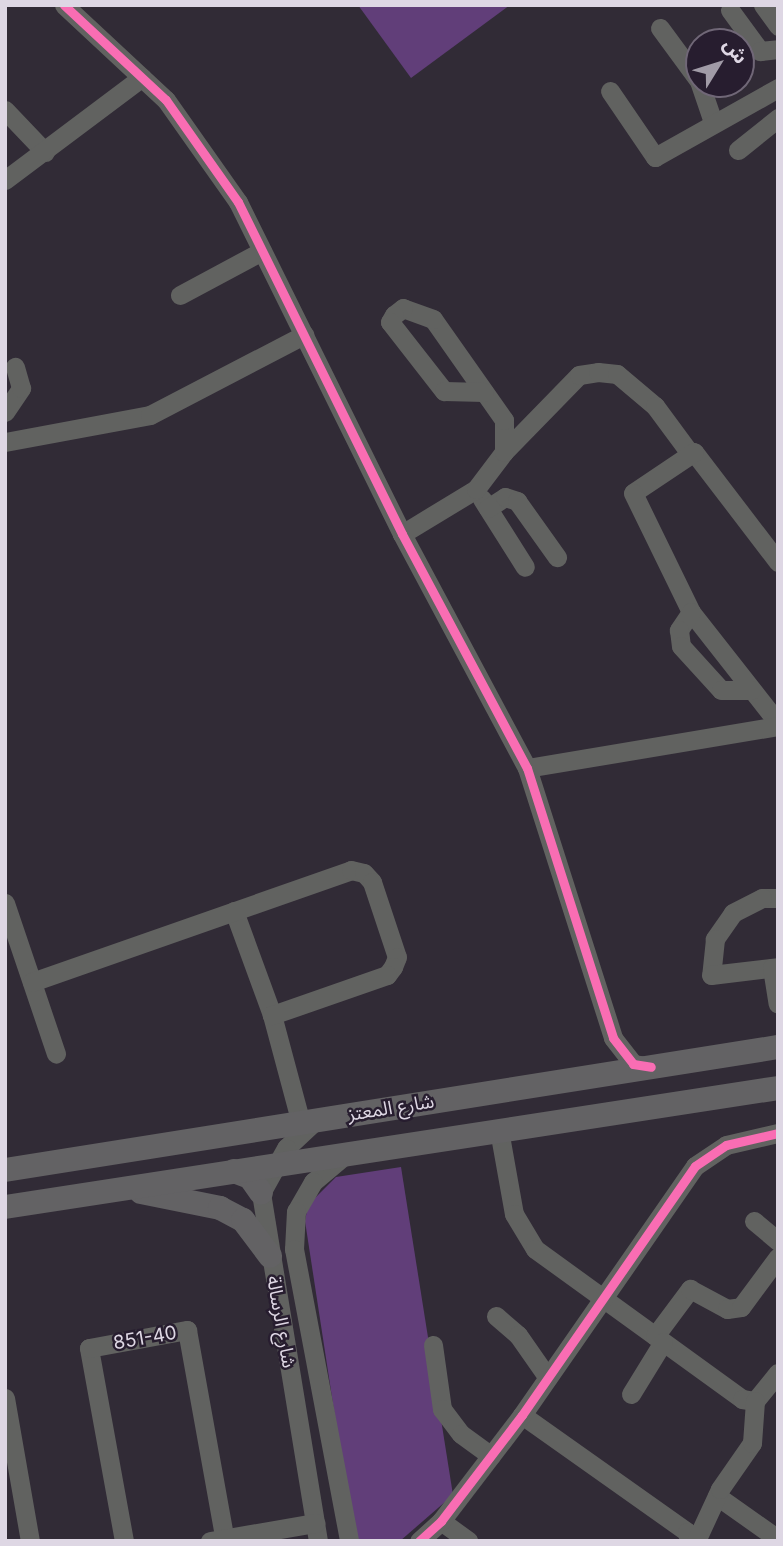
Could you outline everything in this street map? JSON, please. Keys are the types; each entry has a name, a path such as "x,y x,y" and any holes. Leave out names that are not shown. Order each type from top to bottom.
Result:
{"main road":[{"name":"شارع المعتز","path":"5,1170 778,1047"},
{"name":"شارع المعتز","path":"6,1203 123,1189 778,1088"},
{"path":"660,1105 778,1104"},
{"path":"234,1171 250,1177 261,1193"},
{"path":"123,1189 220,1209 243,1220 270,1256"}],"street":[{"path":"64,5 142,77 209,156 262,251 402,534 527,768 613,1038 633,1064 651,1067"},
{"path":"763,5 778,26"},
{"path":"730,10 760,51 778,49"},
{"path":"660,29 685,63"},
{"path":"5,180 142,77"},
{"path":"610,91 655,157 713,122 735,115 778,88"},
{"path":"705,98 713,122"},
{"path":"5,110 45,152"},
{"path":"738,150 778,118"},
{"path":"180,295 262,251"},
{"path":"484,391 444,391 390,322 394,315 403,308 433,319 484,391 504,420 503,452"},
{"path":"5,442 150,415 304,335"},
{"path":"5,412 21,388 15,367"},
{"path":"402,534 476,489 503,452 579,375 598,372 617,374 655,406 689,452 701,458 778,562"},
{"path":"527,768 778,725 691,612 633,493 689,452"},
{"path":"476,489 525,567"},
{"path":"488,508 505,497 517,501 557,557"},
{"path":"691,612 679,630 681,646 721,690 751,690"},
{"path":"32,982 351,870 372,882 397,957 387,975 272,1015"},
{"path":"778,898 762,898 733,913 715,939 711,975 775,968 778,1004"},
{"path":"5,903 57,1054"},
{"path":"234,911 308,1122 275,1165 261,1193"},
{"path":"590,1077 603,1066 613,1038"},
{"path":"499,1130 522,1234 603,1299 742,1399 755,1401"},
{"path":"421,1540 441,1521 522,1415 695,1166 726,1145 778,1133"},
{"name":"شارع الرسالة","path":"345,1155 313,1182 296,1211 294,1249 348,1541"},
{"name":"شارع الرسالة","path":"261,1193 316,1532"},
{"path":"631,1394 659,1339 690,1289 734,1310 777,1255 754,1221"},
{"path":"496,1316 518,1335 548,1378"},
{"name":"851-40","path":"124,1541 89,1348 187,1330 220,1540"},
{"path":"433,1345 442,1409 449,1424 491,1456"},
{"path":"696,1541 717,1496 751,1443 755,1401 778,1373"},
{"path":"294,1397 319,1393"},
{"path":"5,1398 30,1541"},
{"path":"522,1415 687,1532 689,1541"},
{"path":"717,1496 778,1539"},
{"path":"441,1521 469,1541"},
{"path":"220,1540 316,1532"}],"shaded area":[{"path":"358,5 510,5 411,78"},
{"path":"401,1167 453,1495 400,1541 354,1541 305,1221 308,1205 336,1177"}],"cycle path":[{"path":"64,5 166,100 238,202 402,534 527,768 613,1038 633,1064 651,1067"},
{"path":"419,1541 441,1521 522,1415 695,1166 726,1145 778,1133"}]}
